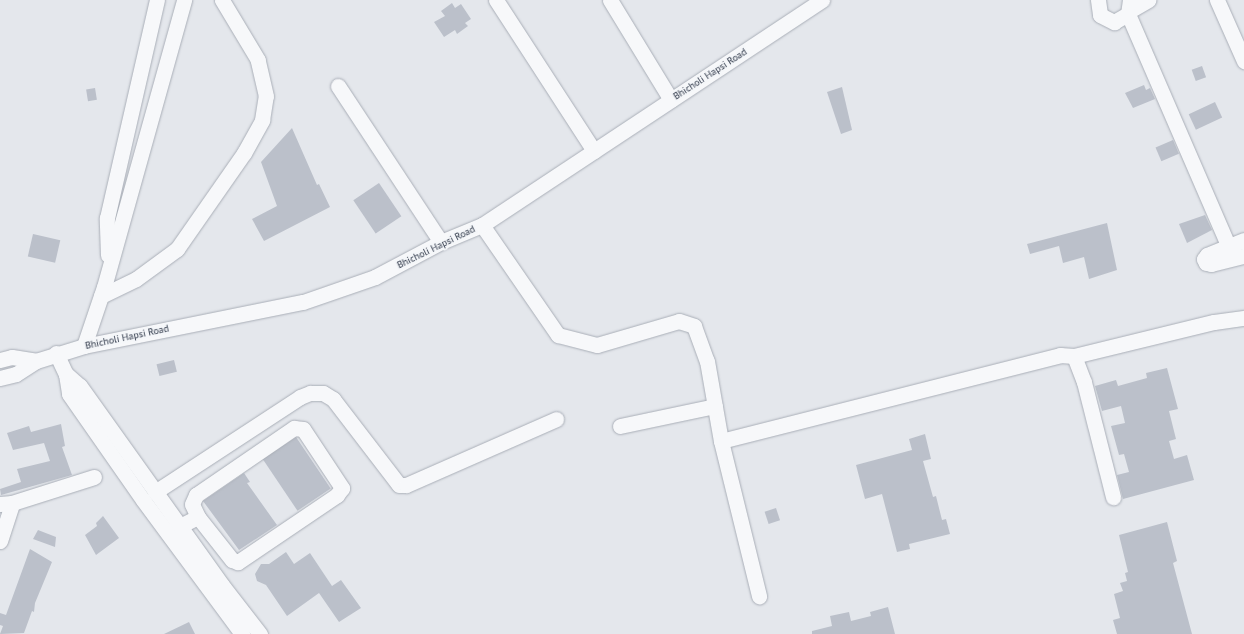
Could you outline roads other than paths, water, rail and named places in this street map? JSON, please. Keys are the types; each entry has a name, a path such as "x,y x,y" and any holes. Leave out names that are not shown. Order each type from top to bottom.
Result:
{"street":[{"path":"108,272 107,218 157,0"},
{"path":"84,346 102,296 184,0"},
{"path":"102,296 136,278 177,249 244,153 262,120 266,96 258,60 222,0"},
{"path":"496,0 594,151"},
{"path":"610,0 671,100"},
{"name":"Bhicholi Hapsi Road","path":"0,378 16,374 36,360 84,346 303,302 375,277 441,242 482,225 822,0"},
{"path":"1098,0 1100,15 1109,21 1120,21 1130,8 1148,0"},
{"path":"1217,0 1244,61"},
{"path":"1130,8 1229,247"},
{"path":"338,86 441,242"},
{"path":"482,225 558,336 596,346 679,321 694,326 707,361 721,441 759,596"},
{"path":"1244,240 1204,257 1206,263 1211,264 1244,256"},
{"path":"721,441 1060,355 1074,356 1214,322 1244,318"},
{"path":"56,354 66,374 69,394 94,432 242,634"},
{"path":"1074,356 1084,382 1113,497"},
{"path":"0,360 12,357 36,360"},
{"path":"66,374 80,386 155,492 260,634"},
{"path":"155,492 300,397 310,393 323,393 333,399 399,485 406,485 556,419"},
{"path":"620,426 715,406"},
{"path":"294,428 303,429 342,488 337,495 238,562 232,560 198,517 192,504 196,495 294,428"},
{"path":"0,541 6,503 94,476"},
{"path":"180,526 198,517"}]}
